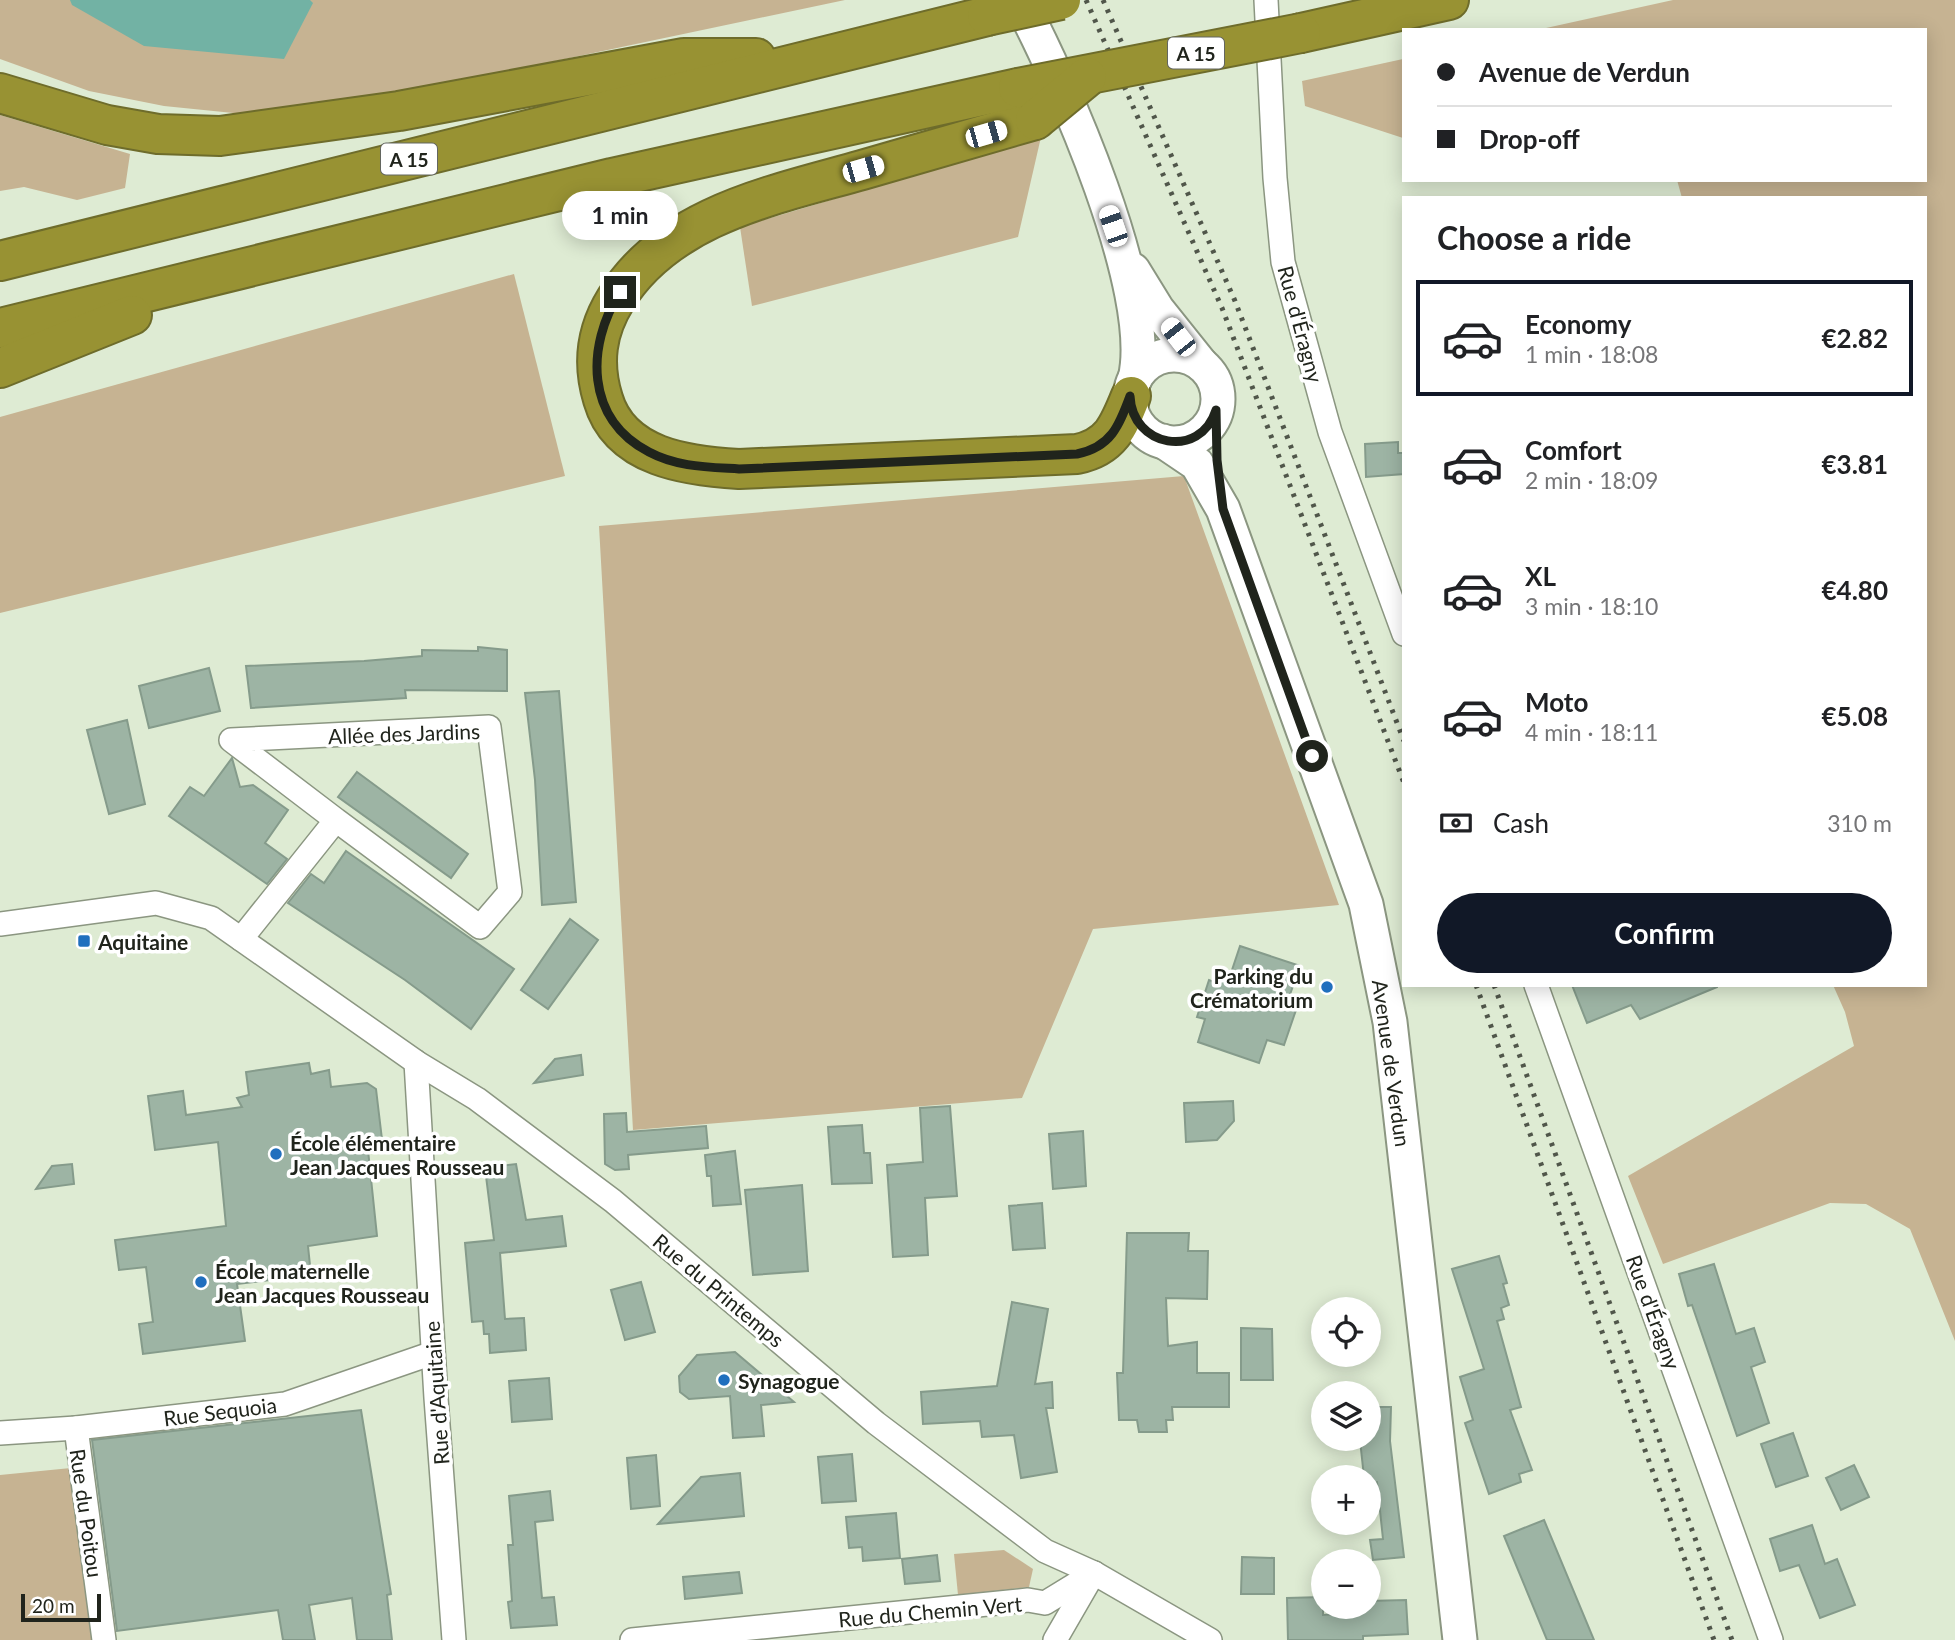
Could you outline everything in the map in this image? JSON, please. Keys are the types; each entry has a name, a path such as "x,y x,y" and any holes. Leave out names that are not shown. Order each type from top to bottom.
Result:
{"highway":[{"name":"A 15","path":"0,261 818,57 1003,8 1061,0"},
{"name":"A 15","path":"0,328 260,262 599,181 1026,104 1091,73 1301,33 1450,0"},
{"path":"0,93 107,125 158,134 220,136 399,111 684,58 818,57"},
{"path":"1026,104 765,198 686,231 656,252 634,273 607,313 599,334 597,378 604,404 630,439 649,452 692,466 739,469 1077,454 1099,448 1111,438 1133,388"},
{"path":"0,368 260,262"}],"main road":[{"path":"1003,8 1057,74 1121,249 1137,336 1133,388 1136,421 1147,433 1163,441 1180,442 1196,437 1209,426 1216,410 1216,385 1157,309 1121,249"},
{"path":"1133,388 1145,366 1160,357 1186,356 1201,364"},
{"name":"Avenue de Verdun","path":"1216,410 1216,450 1223,509"},
{"name":"Avenue de Verdun","path":"1163,441 1197,464 1223,509 1366,904 1390,1022 1460,1640"}],"street":[{"name":"Rue d'Éragny","path":"1266,0 1275,178 1283,262 1330,432 1402,629"},
{"name":"Allée des Jardins","path":"489,727 510,892 480,927 336,820 231,740 489,727"},
{"path":"241,939 336,820"},
{"name":"Rue du Printemps","path":"0,924 156,903 211,918 368,1030 477,1099 613,1201 876,1423 1045,1551 1094,1573 1210,1640"},
{"name":"Rue d'Éragny","path":"1537,987 1771,1640"},
{"name":"Rue d'Aquitaine","path":"416,1062 433,1353 454,1640"},
{"name":"Rue Sequoia","path":"0,1433 76,1428 285,1404 433,1353"},
{"name":"Rue du Poitou","path":"76,1428 104,1640"},
{"path":"1055,1640 1094,1573"},
{"name":"Rue du Chemin Vert","path":"632,1640 1028,1600 1045,1603 1094,1573"}],"shaded area":[{"path":"0,0 845,0 371,100 253,115 164,106 89,91 0,59"},
{"path":"1673,0 1955,0 1955,1341 1910,1229 1866,1204 1830,1203 1663,1264 1628,1176 1854,1046 1845,1012 1834,987 1927,987 1927,196 1681,196 1678,182 1927,182 1927,28 1546,28"},
{"path":"1402,59 1402,138 1305,106 1302,81"},
{"path":"0,115 130,154 125,188 77,200 24,187 0,191"},
{"path":"1041,137 1018,237 752,306 740,227"},
{"path":"514,274 565,476 0,613 0,417"},
{"path":"1184,476 1339,905 1093,929 1022,1098 633,1130 599,526"},
{"path":"81,1467 93,1640 0,1640 0,1475"},
{"path":"1004,1550 1033,1569 1029,1587 958,1595 954,1554"}],"water":[{"path":"70,0 310,0 313,3 284,59 144,46 72,5"}],"building":[{"path":"1398,442 1398,453 1402,453 1402,474 1366,477 1365,444"},
{"path":"478,647 507,650 507,691 405,690 406,698 251,708 246,666 364,661 422,656 422,650 478,651"},
{"path":"209,668 220,711 149,728 139,686"},
{"path":"559,691 576,902 542,905 535,780 525,693"},
{"path":"127,720 145,804 109,814 87,730"},
{"path":"232,758 240,787 253,785 288,810 265,843 287,859 267,884 169,816 190,787 204,796"},
{"path":"357,772 468,854 451,878 338,797"},
{"path":"346,851 514,969 471,1029 405,980 288,903 311,874 324,883"},
{"path":"570,919 598,940 548,1009 521,990"},
{"path":"1240,946 1300,966 1286,1006 1296,1010 1284,1045 1267,1040 1259,1063 1198,1042 1205,1019 1197,1017 1209,980 1217,983 1220,973 1230,976"},
{"path":"1573,987 1717,987 1640,1019 1631,1005 1587,1023"},
{"path":"581,1055 583,1075 534,1083 555,1059"},
{"path":"309,1063 311,1074 329,1070 331,1087 367,1083 376,1089 383,1148 368,1150 377,1236 308,1246 311,1275 237,1284 245,1341 143,1354 139,1324 153,1322 146,1267 119,1270 115,1240 226,1226 218,1142 155,1150 148,1096 183,1091 186,1115 242,1107 237,1098 249,1095 246,1072"},
{"path":"1233,1101 1234,1121 1217,1140 1186,1142 1184,1103"},
{"path":"950,1106 957,1196 925,1198 928,1255 893,1257 887,1165 923,1162 920,1108"},
{"path":"626,1113 627,1132 706,1126 708,1148 628,1155 629,1169 615,1170 605,1164 604,1114"},
{"path":"862,1125 864,1153 870,1153 872,1183 832,1184 828,1127"},
{"path":"1083,1131 1086,1186 1053,1189 1049,1134"},
{"path":"735,1151 741,1204 713,1206 711,1176 707,1176 705,1155"},
{"path":"72,1164 74,1184 36,1189 52,1166"},
{"path":"516,1164 526,1220 562,1216 566,1246 500,1253 505,1319 524,1318 526,1350 490,1353 489,1334 484,1334 483,1321 472,1322 465,1243 494,1240 485,1168"},
{"path":"802,1185 808,1271 753,1275 745,1190"},
{"path":"1042,1203 1045,1248 1013,1250 1009,1206"},
{"path":"1127,1233 1189,1233 1188,1251 1208,1251 1207,1299 1166,1298 1168,1346 1197,1342 1197,1373 1229,1373 1229,1407 1172,1407 1173,1420 1166,1420 1167,1432 1139,1432 1137,1420 1119,1420 1117,1373 1123,1373"},
{"path":"1499,1256 1507,1283 1503,1284 1509,1305 1501,1308 1504,1319 1497,1321 1521,1407 1510,1410 1532,1470 1519,1474 1521,1482 1489,1494 1465,1423 1473,1420 1460,1377 1484,1369 1452,1269"},
{"path":"1714,1264 1736,1334 1754,1328 1765,1362 1751,1367 1769,1423 1737,1436 1692,1305 1688,1306 1679,1274"},
{"path":"641,1282 655,1332 625,1340 611,1290"},
{"path":"1012,1302 1048,1309 1035,1384 1052,1382 1053,1408 1046,1408 1057,1472 1021,1478 1014,1435 982,1437 980,1421 923,1424 921,1392 997,1386"},
{"path":"1241,1328 1272,1329 1273,1380 1241,1380"},
{"name":"Synagogue","path":"735,1352 794,1402 761,1405 764,1436 733,1438 730,1396 689,1399 680,1392 679,1376 697,1355"},
{"path":"549,1378 552,1419 512,1422 509,1381"},
{"path":"1381,1407 1391,1407 1390,1441 1404,1557 1381,1559 1381,1549 1371,1549 1370,1540 1383,1539 1381,1465 1363,1465 1361,1451 1381,1451"},
{"path":"361,1410 391,1594 387,1595 392,1640 357,1640 352,1598 309,1605 315,1640 283,1640 278,1610 117,1631 92,1440"},
{"path":"1793,1433 1808,1476 1776,1487 1761,1444"},
{"path":"852,1454 856,1501 822,1503 818,1457"},
{"path":"656,1455 660,1506 631,1509 627,1458"},
{"path":"1854,1465 1869,1497 1841,1510 1826,1478"},
{"path":"740,1473 744,1516 658,1524 701,1477"},
{"path":"550,1491 553,1520 535,1522 542,1598 554,1597 557,1625 511,1628 508,1545 513,1545 509,1496"},
{"path":"896,1513 900,1558 863,1561 862,1547 849,1548 846,1517"},
{"path":"1544,1520 1594,1640 1547,1640 1504,1536"},
{"path":"1812,1525 1825,1564 1837,1559 1855,1605 1820,1618 1799,1565 1780,1571 1770,1539"},
{"path":"937,1555 940,1581 905,1584 902,1559"},
{"path":"1242,1557 1274,1558 1274,1594 1241,1594"},
{"path":"739,1572 742,1593 685,1599 683,1577"},
{"path":"1311,1597 1311,1619 1381,1619 1381,1601 1406,1600 1408,1634 1363,1636 1363,1640 1288,1640 1287,1598"}],"railway":[{"path":"1086,0 1222,308 1402,778"},
{"path":"1103,0 1235,301 1402,736"},
{"path":"1477,987 1714,1640"},
{"path":"1495,987 1732,1640"}],"place":[{"name":"Aquitaine","path":"84,941"},
{"name":"Parking du Crématorium","path":"1327,987"},
{"name":"École élémentaire Jean Jacques Rousseau","path":"276,1154"},
{"name":"École maternelle Jean Jacques Rousseau","path":"201,1282"},
{"name":"Synagogue","path":"724,1380"}],"route":[{"path":"620,292 607,313 599,334 597,378 604,404 630,439 649,452 692,466 739,469 1077,454 1106,444 1119,424 1130,396 1132,413 1141,428 1154,438 1171,443 1188,440 1203,432 1214,418 1216,410 1217,460 1223,509 1312,756"}]}
